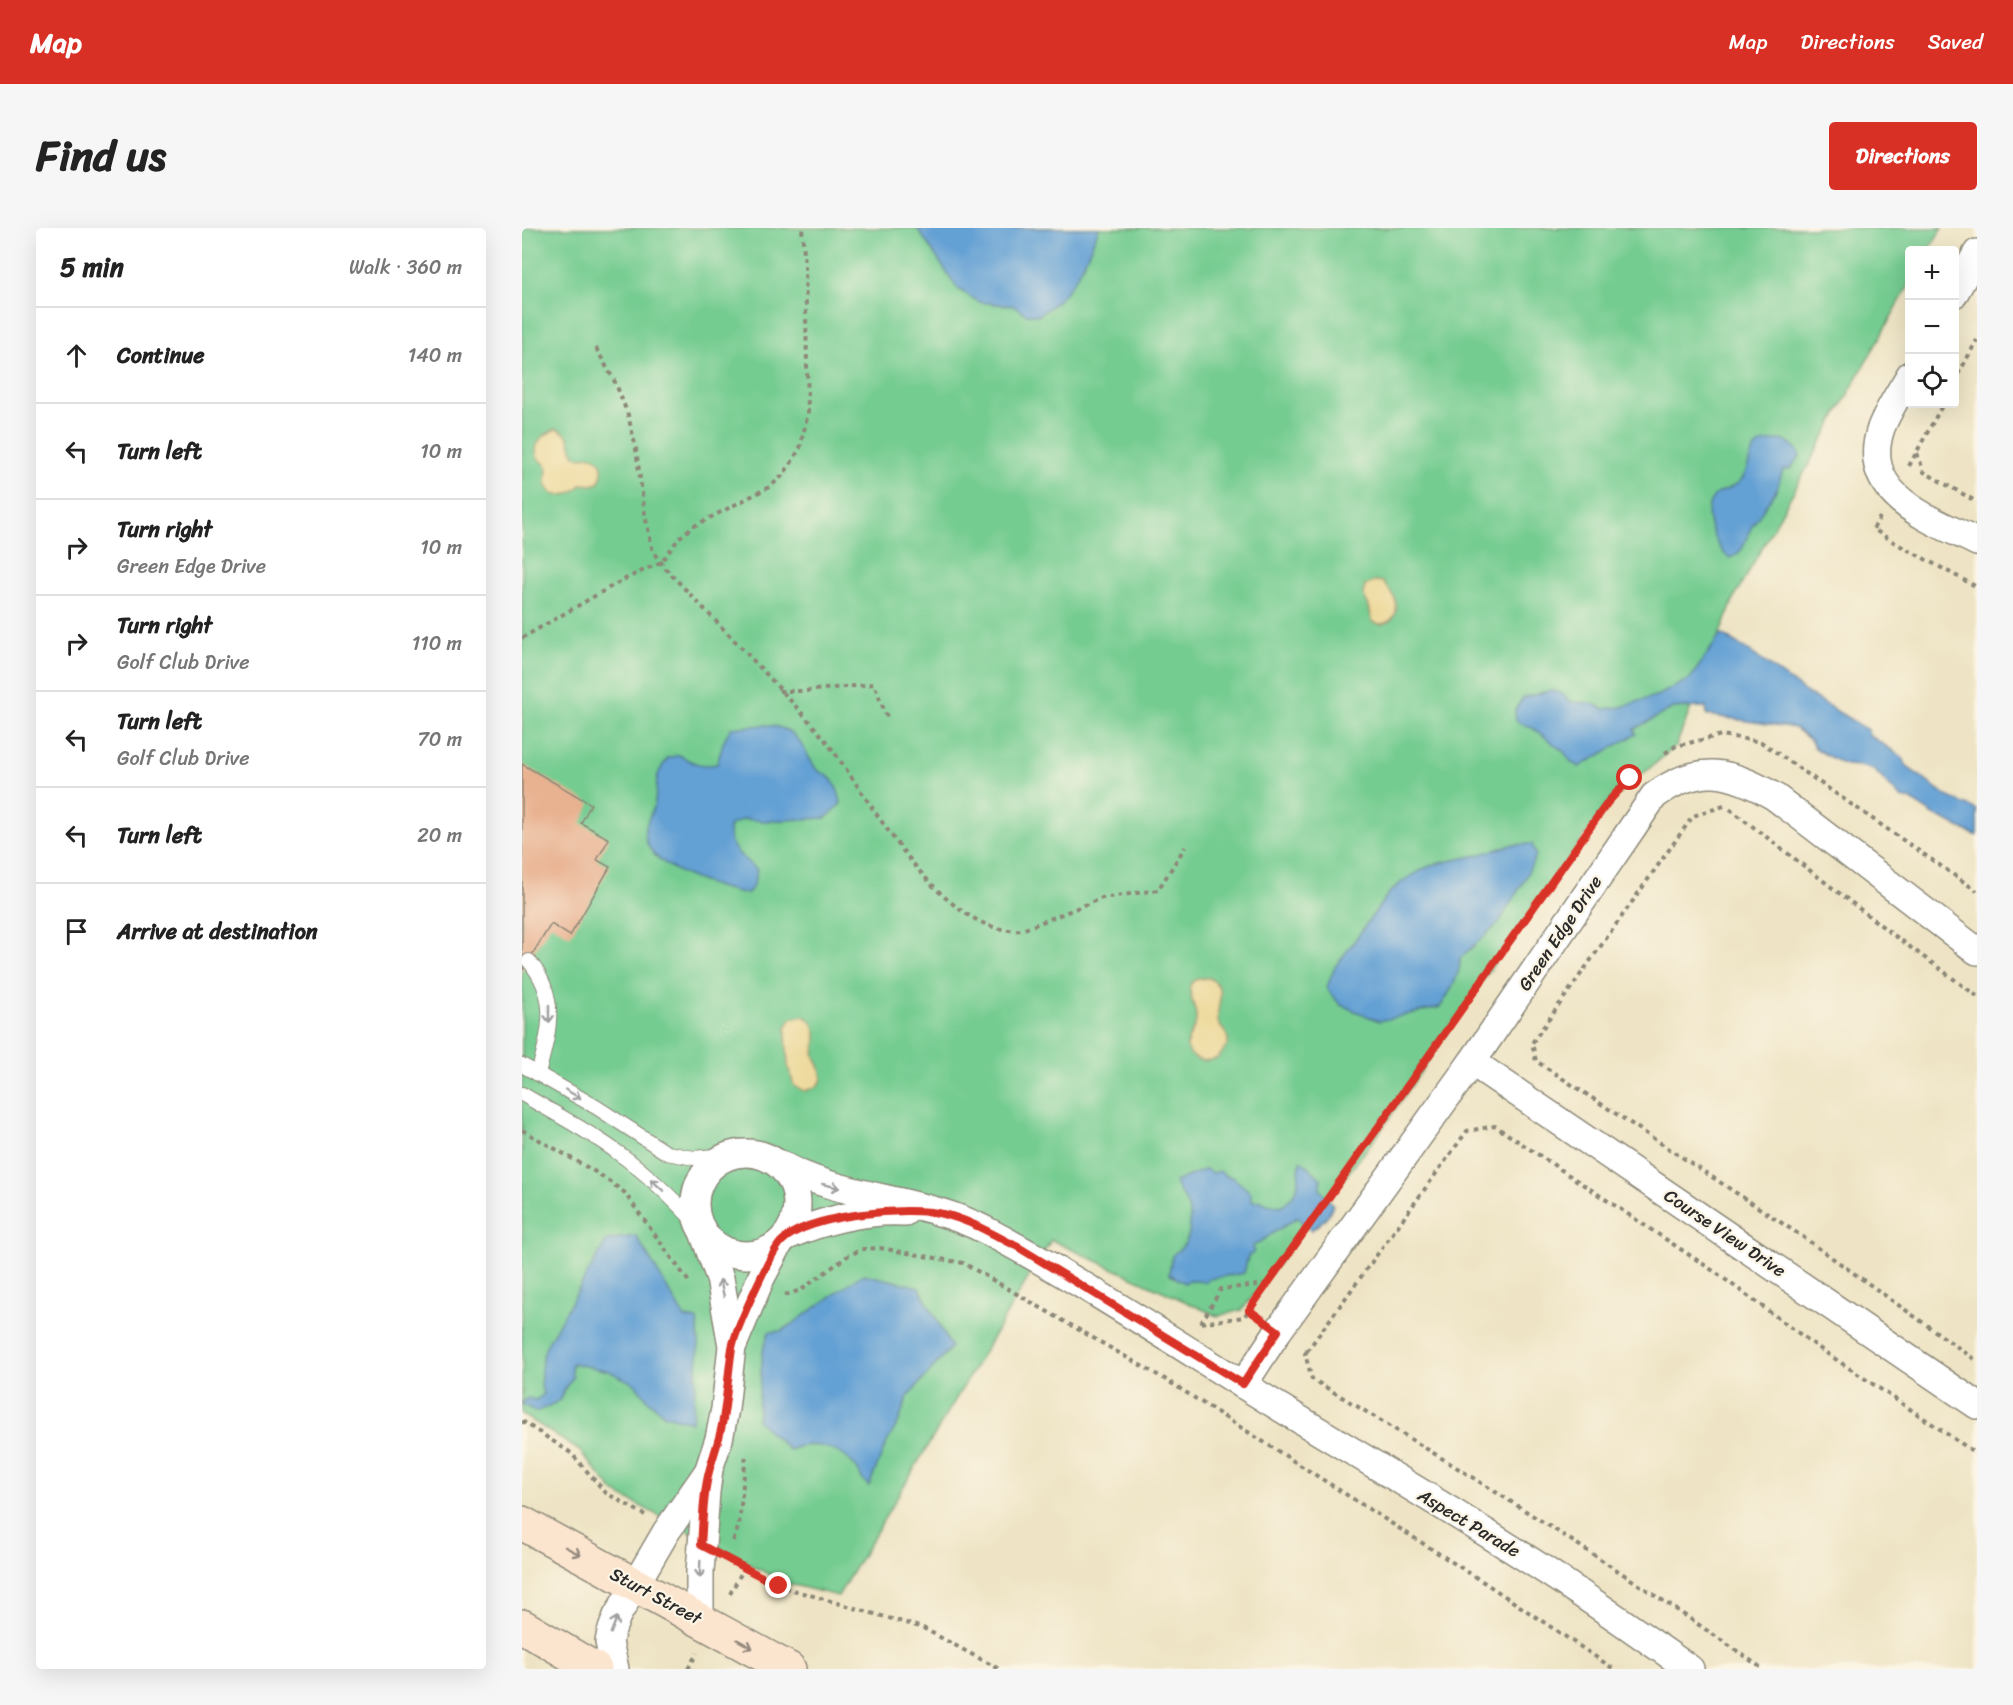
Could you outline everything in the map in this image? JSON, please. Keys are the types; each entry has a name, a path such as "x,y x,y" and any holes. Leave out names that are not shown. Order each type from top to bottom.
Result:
{"main road":[{"name":"Sturt Street","path":"522,1523 789,1669"},
{"path":"522,1626 595,1669"}],"street":[{"path":"1959,285 1977,253"},
{"path":"1905,385 1880,433 1877,456 1881,474 1892,493 1909,507 1977,542"},
{"name":"Green Edge Drive","path":"1243,1384 1278,1331 1472,1062 1654,796 1670,783 1709,774 1730,775 1750,782 1775,797 1977,951"},
{"name":"Course View Drive","path":"1472,1062 1977,1405"},
{"path":"732,1346 716,1263 701,1229 695,1208 700,1182 718,1161 735,1154 762,1155 818,1183 900,1201 942,1214"},
{"path":"700,1620 712,1551 710,1469 722,1425 732,1346 755,1294 795,1220 798,1202 794,1185 785,1169 778,1163"},
{"path":"701,1229 717,1246 734,1254 753,1255 771,1249 783,1240 816,1224 865,1214 898,1211 942,1214"},
{"name":"Aspect Parade","path":"942,1214 977,1226 1018,1247 1539,1566 1690,1669"},
{"path":"615,1669 609,1647 611,1632 623,1605 669,1528 710,1469"}],"lane":[{"path":"529,961 543,982 549,1006 549,1030 538,1074"},
{"path":"522,1065 596,1107 668,1153 694,1158 735,1154"},
{"path":"522,1094 623,1156 653,1180 701,1229"}],"path":[{"path":"522,638 621,581 661,562 680,537 692,527 771,486 782,476 800,448 807,413 805,265 802,228"},
{"path":"1959,373 1977,340"},
{"path":"596,348 616,384 628,415 653,552 831,748 884,825 936,889 974,919 988,927 1010,931 1022,930 1095,900 1158,890 1185,847"},
{"path":"1941,408 1917,452 1920,462 1924,472 1977,502"},
{"path":"779,691 874,684 888,720"},
{"path":"1657,759 1676,746 1722,735 1761,742 1977,891"},
{"path":"1268,1284 1221,1289 1201,1323 1244,1317 1268,1284 1608,802 1630,778"},
{"path":"1977,996 1891,933 1727,806 1693,816 1532,1043 1536,1061 1628,1124 1803,1237 1977,1361"},
{"path":"1763,1669 1578,1545 1312,1379 1305,1354 1467,1131 1495,1126 1715,1272 1819,1347 1977,1454"},
{"path":"522,1130 614,1184 630,1198 690,1283 705,1289 723,1292"},
{"path":"755,1294 773,1296 793,1294 849,1255 863,1250 880,1248 963,1263 1168,1381 1485,1583 1614,1669"},
{"path":"1278,1331 1307,1351"},
{"path":"522,1421 571,1453 606,1493 669,1528"},
{"path":"747,1449 739,1525 712,1551 779,1586 923,1628 999,1669"}],"green space":[{"path":"522,228 1942,228 1931,246 1905,246 1905,292 1734,598 1676,746 1608,803 1513,936 1377,1136 1242,1310 1217,1316 1051,1240 838,1596 785,1583 614,1492 580,1451 522,1414"}],"sand":[{"path":"556,429 567,435 576,456 597,458 602,467 598,483 582,484 568,494 562,495 552,493 548,489 547,466 537,457 536,447 543,437"},
{"path":"1375,581 1383,582 1396,603 1393,617 1382,624 1372,621 1369,606 1363,594 1365,586"},
{"path":"1209,978 1219,987 1218,1021 1228,1042 1218,1058 1199,1060 1189,1052 1187,1047 1196,1020 1190,987 1192,982 1198,979"},
{"path":"803,1016 812,1022 816,1032 814,1054 822,1076 819,1085 805,1091 794,1086 788,1066 786,1035 786,1028 791,1019"}],"water":[{"path":"917,228 1099,228 1075,279 1059,300 1039,315 1026,314 1014,306 979,302 958,289"},
{"path":"1779,440 1792,445 1800,456 1790,469 1783,470 1777,489 1752,526 1742,549 1729,558 1714,538 1709,519 1710,503 1714,496 1736,485 1742,479 1755,448 1760,444"},
{"path":"1721,634 1807,693 1868,730 1869,735 1901,756 1906,766 1947,796 1977,810 1977,836 1934,815 1911,800 1901,798 1874,770 1845,765 1826,755 1815,748 1810,740 1795,728 1707,715 1706,707 1673,708 1634,729 1636,734 1579,767 1541,734 1516,720 1515,710 1523,698 1552,690 1572,702 1591,703 1604,709 1621,707 1659,695 1690,679"},
{"path":"766,725 785,729 797,738 815,768 834,783 841,803 825,818 764,821 744,819 730,825 730,839 736,851 757,870 754,884 748,894 690,877 662,861 652,851 646,840 645,829 654,806 658,775 668,758 679,755 697,764 717,764 724,740 731,728"},
{"path":"1532,844 1536,855 1525,879 1498,924 1460,958 1451,990 1440,1007 1379,1021 1341,1005 1330,993 1327,987 1335,967 1388,894 1404,880 1431,865 1511,845"},
{"path":"1300,1161 1321,1179 1320,1190 1333,1205 1321,1222 1311,1230 1298,1217 1253,1246 1253,1253 1248,1256 1244,1273 1208,1279 1206,1282 1189,1280 1185,1283 1169,1274 1172,1256 1186,1241 1190,1229 1186,1203 1175,1182 1206,1169 1212,1173 1220,1171 1234,1178 1251,1193 1251,1199 1256,1202 1259,1200 1281,1206 1295,1192"},
{"path":"636,1236 685,1318 697,1320 699,1343 692,1422 665,1415 635,1384 609,1371 572,1363 573,1377 563,1391 561,1400 536,1412 522,1404 527,1398 536,1400 543,1395 541,1370 546,1346 607,1240"},
{"path":"863,1274 919,1287 951,1347 907,1398 869,1486 852,1462 836,1451 807,1445 789,1450 757,1420 763,1350 769,1332 782,1331"}],"building":[{"path":"522,764 591,804 581,823 609,839 597,860 610,867 570,936 551,924 522,971"}],"route":[{"path":"779,1586 701,1545 706,1492 725,1409 732,1346 761,1278 779,1244 787,1236 816,1224 865,1214 898,1211 942,1214 956,1218 971,1223 1018,1247 1243,1384 1278,1331 1249,1310 1608,802 1630,778"}]}
